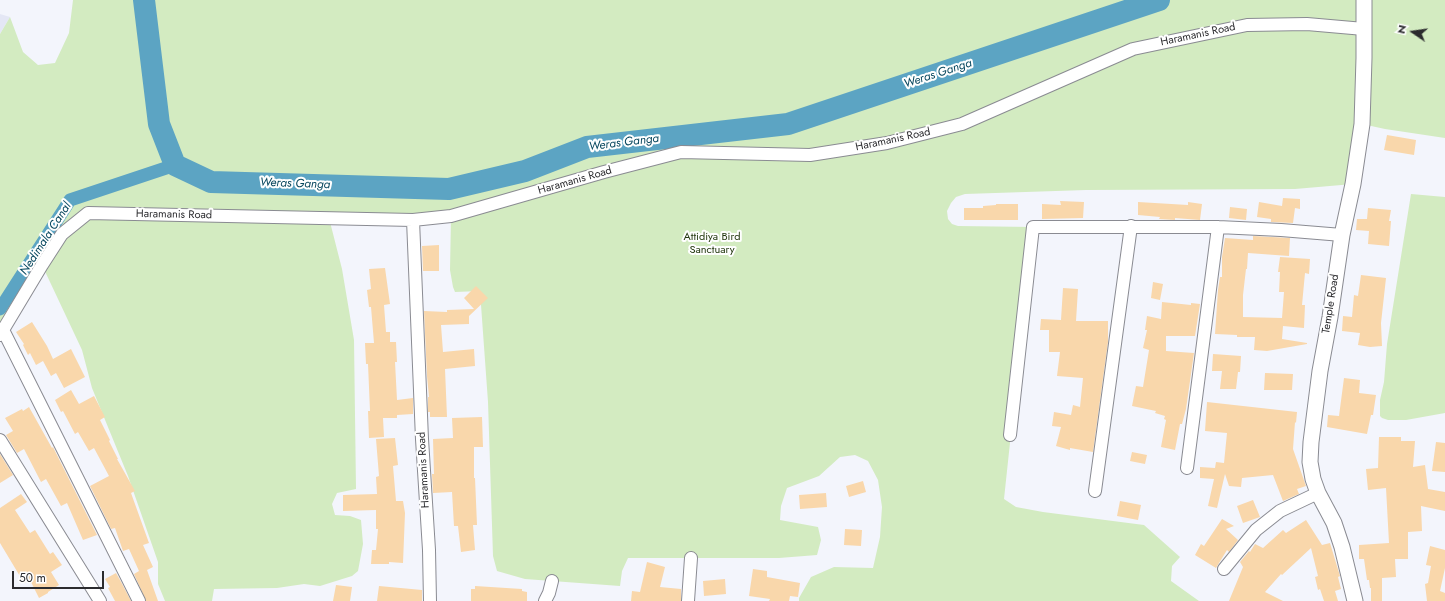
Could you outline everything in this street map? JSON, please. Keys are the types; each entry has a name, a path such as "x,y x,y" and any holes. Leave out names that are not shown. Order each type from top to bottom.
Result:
{"street":[{"name":"Temple Road","path":"1355,601 1342,547 1334,522 1318,493 1313,480 1310,462 1320,371 1362,124 1364,0"},
{"name":"Haramanis Road","path":"1,332 62,234 88,213 413,220 451,216 604,172 681,152 810,155 887,143 962,124 1132,49 1247,25 1364,24"},
{"name":"Haramanis Road","path":"413,220 422,439 429,550 430,601"},
{"path":"1095,491 1131,226"},
{"path":"1010,435 1034,227 1218,227 1342,235"},
{"path":"1187,468 1218,227"},
{"path":"1,332 139,601"},
{"path":"0,440 100,601"},
{"path":"1224,569 1256,530 1280,511 1318,493"},
{"path":"688,601 691,558"},
{"path":"545,601 552,581"}],"shaded area":[{"path":"0,14 10,17 0,34"}],"green space":[{"name":"Attidiya Bird Sanctuary","path":"73,0 1445,0 1445,138 1362,124 1353,184 1295,189 1086,190 965,194 956,197 951,203 947,211 948,219 952,224 958,226 1033,227 1004,499 1016,507 1144,525 1180,557 1172,566 1171,581 1199,601 799,601 799,598 811,577 834,567 873,568 880,537 882,507 878,480 868,461 855,455 840,457 819,476 787,488 781,506 780,520 818,527 821,540 817,555 779,558 628,558 622,571 620,586 525,579 497,571 493,556 488,402 480,291 455,292 453,287 450,270 451,217 329,218 342,269 354,340 356,489 337,493 332,504 335,515 350,516 361,520 363,544 358,571 352,576 320,586 304,584 277,588 214,589 212,601 165,601 158,584 158,562 128,476 92,388 82,350 42,265 0,335 0,34 10,17 23,52 38,65 55,63 69,33"},
{"path":"1411,194 1445,197 1445,413 1406,420 1388,420 1380,416 1380,400 1384,382 1387,344"}],"building":[{"path":"1387,135 1416,140 1414,155 1384,150"},
{"path":"1283,198 1300,199 1300,209 1295,208 1293,223 1271,222 1271,219 1257,217 1259,202 1282,206"},
{"path":"1060,201 1084,202 1083,218 1042,219 1042,204 1061,205"},
{"path":"1138,202 1188,205 1188,202 1202,204 1200,220 1175,218 1175,220 1159,219 1160,217 1138,215"},
{"path":"996,204 1018,204 1018,220 964,220 964,208 983,208 983,206"},
{"path":"1230,207 1247,209 1246,220 1229,218"},
{"path":"1368,208 1391,210 1389,221 1391,221 1389,246 1368,244 1369,231 1356,230 1357,219 1367,219"},
{"path":"1253,236 1290,238 1289,256 1248,253 1243,295 1243,317 1282,318 1284,292 1279,292 1280,272 1278,272 1280,257 1310,259 1309,274 1305,273 1302,305 1305,305 1304,328 1283,326 1282,339 1307,344 1267,351 1254,350 1255,337 1237,337 1237,335 1215,334 1218,290 1220,277 1222,277 1222,257 1225,238 1253,240"},
{"path":"439,245 439,271 423,271 422,246"},
{"path":"385,268 390,304 384,305 386,332 390,332 390,342 396,342 397,362 395,362 397,400 413,398 413,414 397,415 397,418 383,418 384,437 369,438 368,411 370,411 368,364 366,364 365,343 374,343 371,307 369,307 367,290 371,289 369,269"},
{"path":"1361,275 1386,278 1381,323 1382,346 1370,347 1358,345 1360,333 1342,331 1343,316 1352,317 1354,295 1358,296"},
{"path":"1153,282 1163,284 1160,300 1151,298"},
{"path":"476,286 488,298 469,316 469,324 441,325 443,352 474,349 475,366 445,369 447,417 430,417 430,412 428,412 429,397 424,311 447,312 447,310 474,309 464,298"},
{"path":"1063,288 1078,289 1076,321 1108,321 1108,342 1093,452 1070,448 1070,450 1056,446 1061,427 1052,426 1054,412 1071,415 1073,405 1080,407 1083,378 1057,376 1060,352 1049,352 1049,330 1040,330 1041,319 1061,320"},
{"path":"1162,302 1191,305 1191,303 1200,304 1195,336 1166,336 1166,351 1194,353 1186,409 1182,424 1180,424 1175,450 1161,447 1166,420 1164,419 1165,416 1155,413 1156,411 1132,406 1136,386 1143,387 1149,350 1143,348 1147,330 1145,330 1147,316 1161,319"},
{"path":"32,322 53,359 71,349 85,377 64,388 56,373 51,376 43,361 36,365 30,353 28,355 23,345 24,344 16,332"},
{"path":"1213,354 1241,356 1240,372 1238,372 1236,389 1220,389 1222,371 1212,371"},
{"path":"1265,373 1293,374 1292,390 1264,390"},
{"path":"1344,378 1360,380 1359,393 1376,395 1373,415 1371,415 1367,434 1327,427 1328,415 1339,416"},
{"path":"71,390 79,404 94,396 105,417 100,420 117,459 135,491 131,493 149,543 143,545 153,567 147,570 158,601 146,601 134,574 139,571 129,549 123,551 115,528 111,529 90,486 109,476 94,448 89,451 78,432 75,434 63,411 61,412 55,400"},
{"path":"1207,402 1297,412 1293,449 1306,486 1297,489 1299,494 1283,501 1273,475 1242,478 1241,487 1229,486 1225,474 1217,508 1208,506 1214,479 1200,478 1200,467 1215,468 1216,462 1224,463 1227,433 1205,431"},
{"path":"29,407 52,448 53,447 97,535 83,540 67,503 61,506 46,479 41,482 24,449 17,453 6,435 13,431 5,418"},
{"path":"482,417 483,447 474,447 477,525 473,525 475,550 461,552 458,526 454,526 452,492 433,493 433,439 453,438 452,418"},
{"path":"1379,437 1401,437 1401,441 1415,441 1413,467 1425,465 1428,489 1445,492 1445,511 1421,506 1422,531 1408,532 1408,559 1395,559 1396,577 1382,578 1382,601 1371,601 1371,588 1369,580 1367,580 1364,559 1359,559 1359,545 1389,543 1386,488 1368,490 1366,469 1378,468"},
{"path":"395,438 398,465 393,466 396,501 403,501 405,513 403,563 389,562 389,564 371,564 372,550 376,550 378,529 376,529 376,510 343,511 343,495 377,494 376,477 379,476 376,439"},
{"path":"1436,442 1445,443 1445,472 1432,471"},
{"path":"1132,452 1147,455 1145,464 1130,461"},
{"path":"0,454 13,475 0,483"},
{"path":"863,481 866,492 849,497 846,486"},
{"path":"826,493 827,507 800,509 799,495"},
{"path":"21,494 27,502 15,510 30,533 35,530 50,554 53,552 62,565 51,572 59,585 39,598 30,580 24,583 0,543 0,508"},
{"path":"1253,500 1260,517 1243,523 1237,506"},
{"path":"1120,501 1141,505 1138,520 1117,516"},
{"path":"1222,519 1234,526 1226,529 1238,540 1229,552 1227,550 1216,568 1195,555 1201,544 1204,546"},
{"path":"1306,520 1322,545 1330,543 1340,576 1338,577 1341,589 1335,591 1338,601 1324,601 1320,589 1318,590 1315,577 1318,576 1311,548 1282,575 1281,574 1265,592 1283,601 1229,601 1243,567 1240,562 1249,551 1250,552 1255,544 1263,548 1283,530 1286,533"},
{"path":"845,529 862,530 861,546 844,545"},
{"path":"1430,546 1445,550 1445,568 1440,591 1445,593 1445,601 1427,601 1425,584 1428,583 1431,566 1426,565"},
{"path":"647,562 665,567 660,587 681,589 681,601 631,601 632,591 640,592"},
{"path":"753,569 767,571 767,577 800,583 798,597 790,596 789,601 769,601 770,599 749,596"},
{"path":"116,573 131,601 115,601 108,588 110,587 105,579"},
{"path":"725,579 726,594 704,596 703,581"},
{"path":"336,585 352,587 350,601 333,601"},
{"path":"379,586 422,590 422,601 377,601"},
{"path":"475,586 522,589 522,591 527,592 527,601 471,601 471,589 475,589"}],"waterway":[{"name":"Weras Ganga","path":"144,0 159,124 175,165 211,182 449,189 525,171 587,147 788,124 1159,0"},
{"name":"Nedimala Canal","path":"0,309 70,200 175,165"}]}
